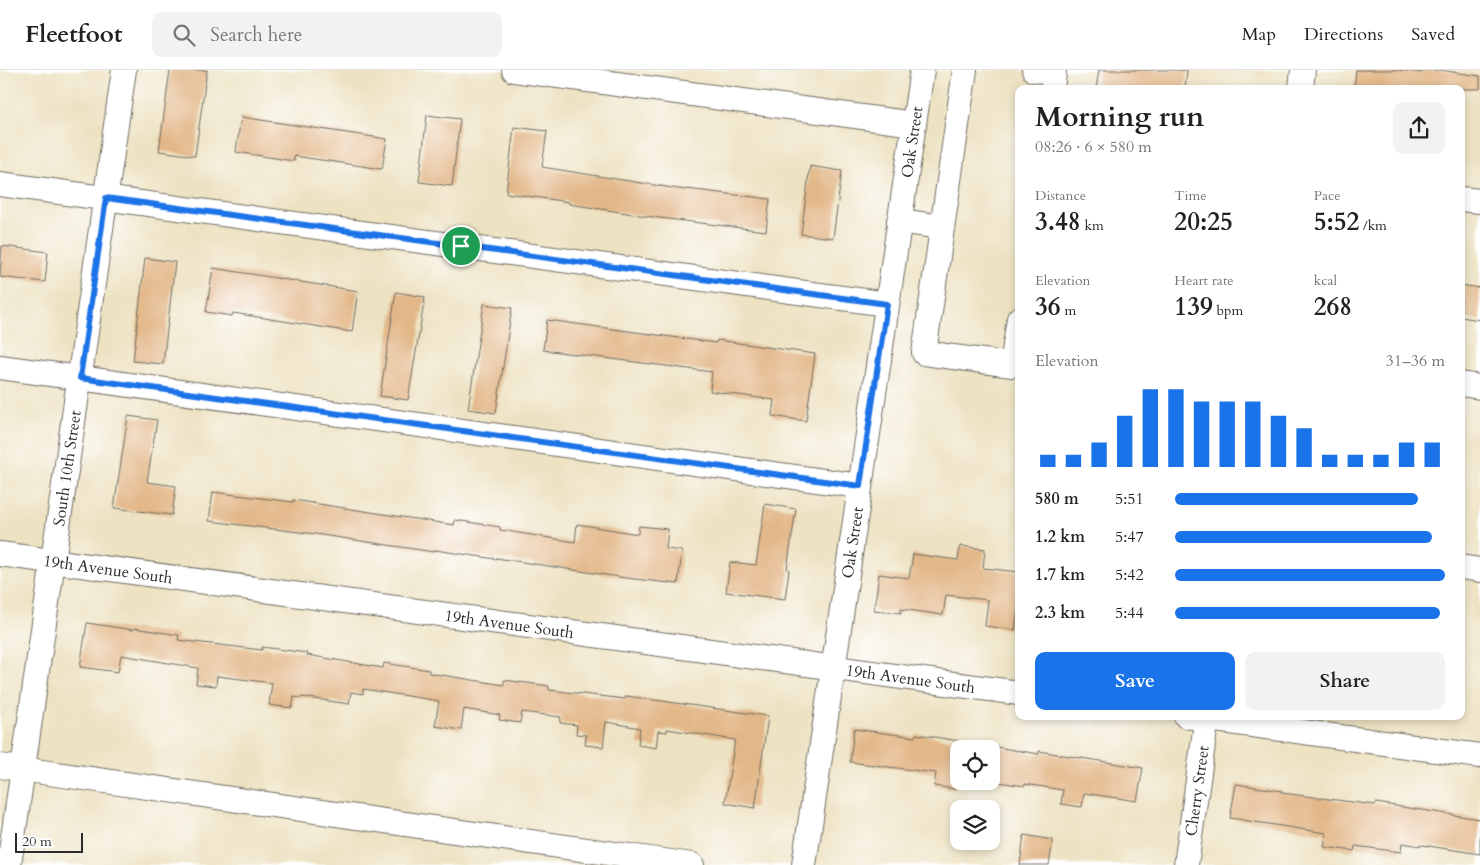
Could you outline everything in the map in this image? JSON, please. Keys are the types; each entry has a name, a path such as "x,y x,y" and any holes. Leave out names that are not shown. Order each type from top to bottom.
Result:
{"street":[{"name":"South 10th Street","path":"9,865 11,767 53,561 124,70"},
{"path":"514,70 914,124"},
{"name":"Oak Street","path":"804,865 922,70"},
{"path":"965,70 924,353 1012,366 1015,345"},
{"path":"1034,70 1054,73 1052,85"},
{"path":"1302,85 1304,70"},
{"path":"0,184 887,304"},
{"path":"1465,199 1480,201"},
{"path":"899,221 942,227"},
{"path":"0,367 860,486"},
{"path":"1465,385 1480,387"},
{"name":"19th Avenue South","path":"0,554 1015,692"},
{"path":"1465,568 1480,570"},
{"name":"Cherry Street","path":"1186,865 1200,720"},
{"path":"1222,720 1480,756"},
{"path":"11,767 692,865"}],"building":[{"path":"170,70 207,70 195,156 159,151"},
{"path":"1099,70 1187,70 1185,85 1097,85"},
{"path":"1356,70 1400,70 1422,73 1423,70 1440,70 1480,76 1480,89 1465,89 1465,85 1354,85"},
{"path":"427,115 460,119 452,186 419,182"},
{"path":"241,117 387,139 382,169 294,156 294,161 236,152"},
{"path":"514,127 547,131 542,167 685,190 770,199 766,231 652,217 506,193"},
{"path":"810,166 842,171 833,238 801,234"},
{"path":"2,246 48,252 45,282 0,277"},
{"path":"145,258 175,262 163,364 133,361"},
{"path":"213,268 358,291 352,332 233,313 232,316 206,312"},
{"path":"1465,286 1480,288 1480,320 1465,318"},
{"path":"396,292 425,297 408,400 380,396"},
{"path":"484,304 512,308 496,413 468,409"},
{"path":"547,320 716,343 717,340 815,354 806,421 772,416 774,400 710,391 712,372 543,350"},
{"path":"128,416 157,420 147,482 176,486 172,515 114,508"},
{"path":"213,492 293,502 293,500 454,525 455,520 500,527 500,530 575,542 577,524 638,534 639,526 668,529 666,549 682,551 678,584 496,558 435,550 434,552 315,534 209,521"},
{"path":"765,504 796,509 787,569 789,570 785,599 726,592 730,562 756,565"},
{"path":"960,546 985,549 983,568 1015,572 1015,630 985,626 988,600 946,595 943,615 901,609 901,613 874,610 879,574 909,578 913,554 958,560"},
{"path":"87,623 179,635 178,640 262,650 262,647 307,653 307,655 383,668 384,663 429,670 429,673 504,685 504,680 549,686 549,690 625,699 626,696 768,716 755,808 725,803 735,740 667,729 667,732 658,731 656,748 638,745 640,728 606,722 603,747 585,745 586,735 576,734 577,725 560,723 561,717 522,712 520,723 499,720 500,715 464,709 461,730 435,726 439,701 363,689 363,694 351,692 349,704 294,697 292,708 269,705 272,683 217,676 216,686 196,684 198,668 121,655 118,672 80,667"},
{"path":"854,729 915,737 916,734 953,740 950,740 950,788 934,786 936,773 850,762"},
{"path":"1000,748 1039,754 1039,751 1143,768 1137,801 1084,793 1082,807 1061,804 1063,790 1025,784 1025,786 1000,782"},
{"path":"1236,784 1282,791 1282,793 1375,805 1376,803 1480,819 1480,854 1402,843 1401,852 1355,846 1354,851 1324,847 1326,833 1230,818"},
{"path":"1024,835 1053,840 1049,865 1020,865"}],"route":[{"path":"106,198 461,246 887,304 860,486 80,378 106,198"}]}
